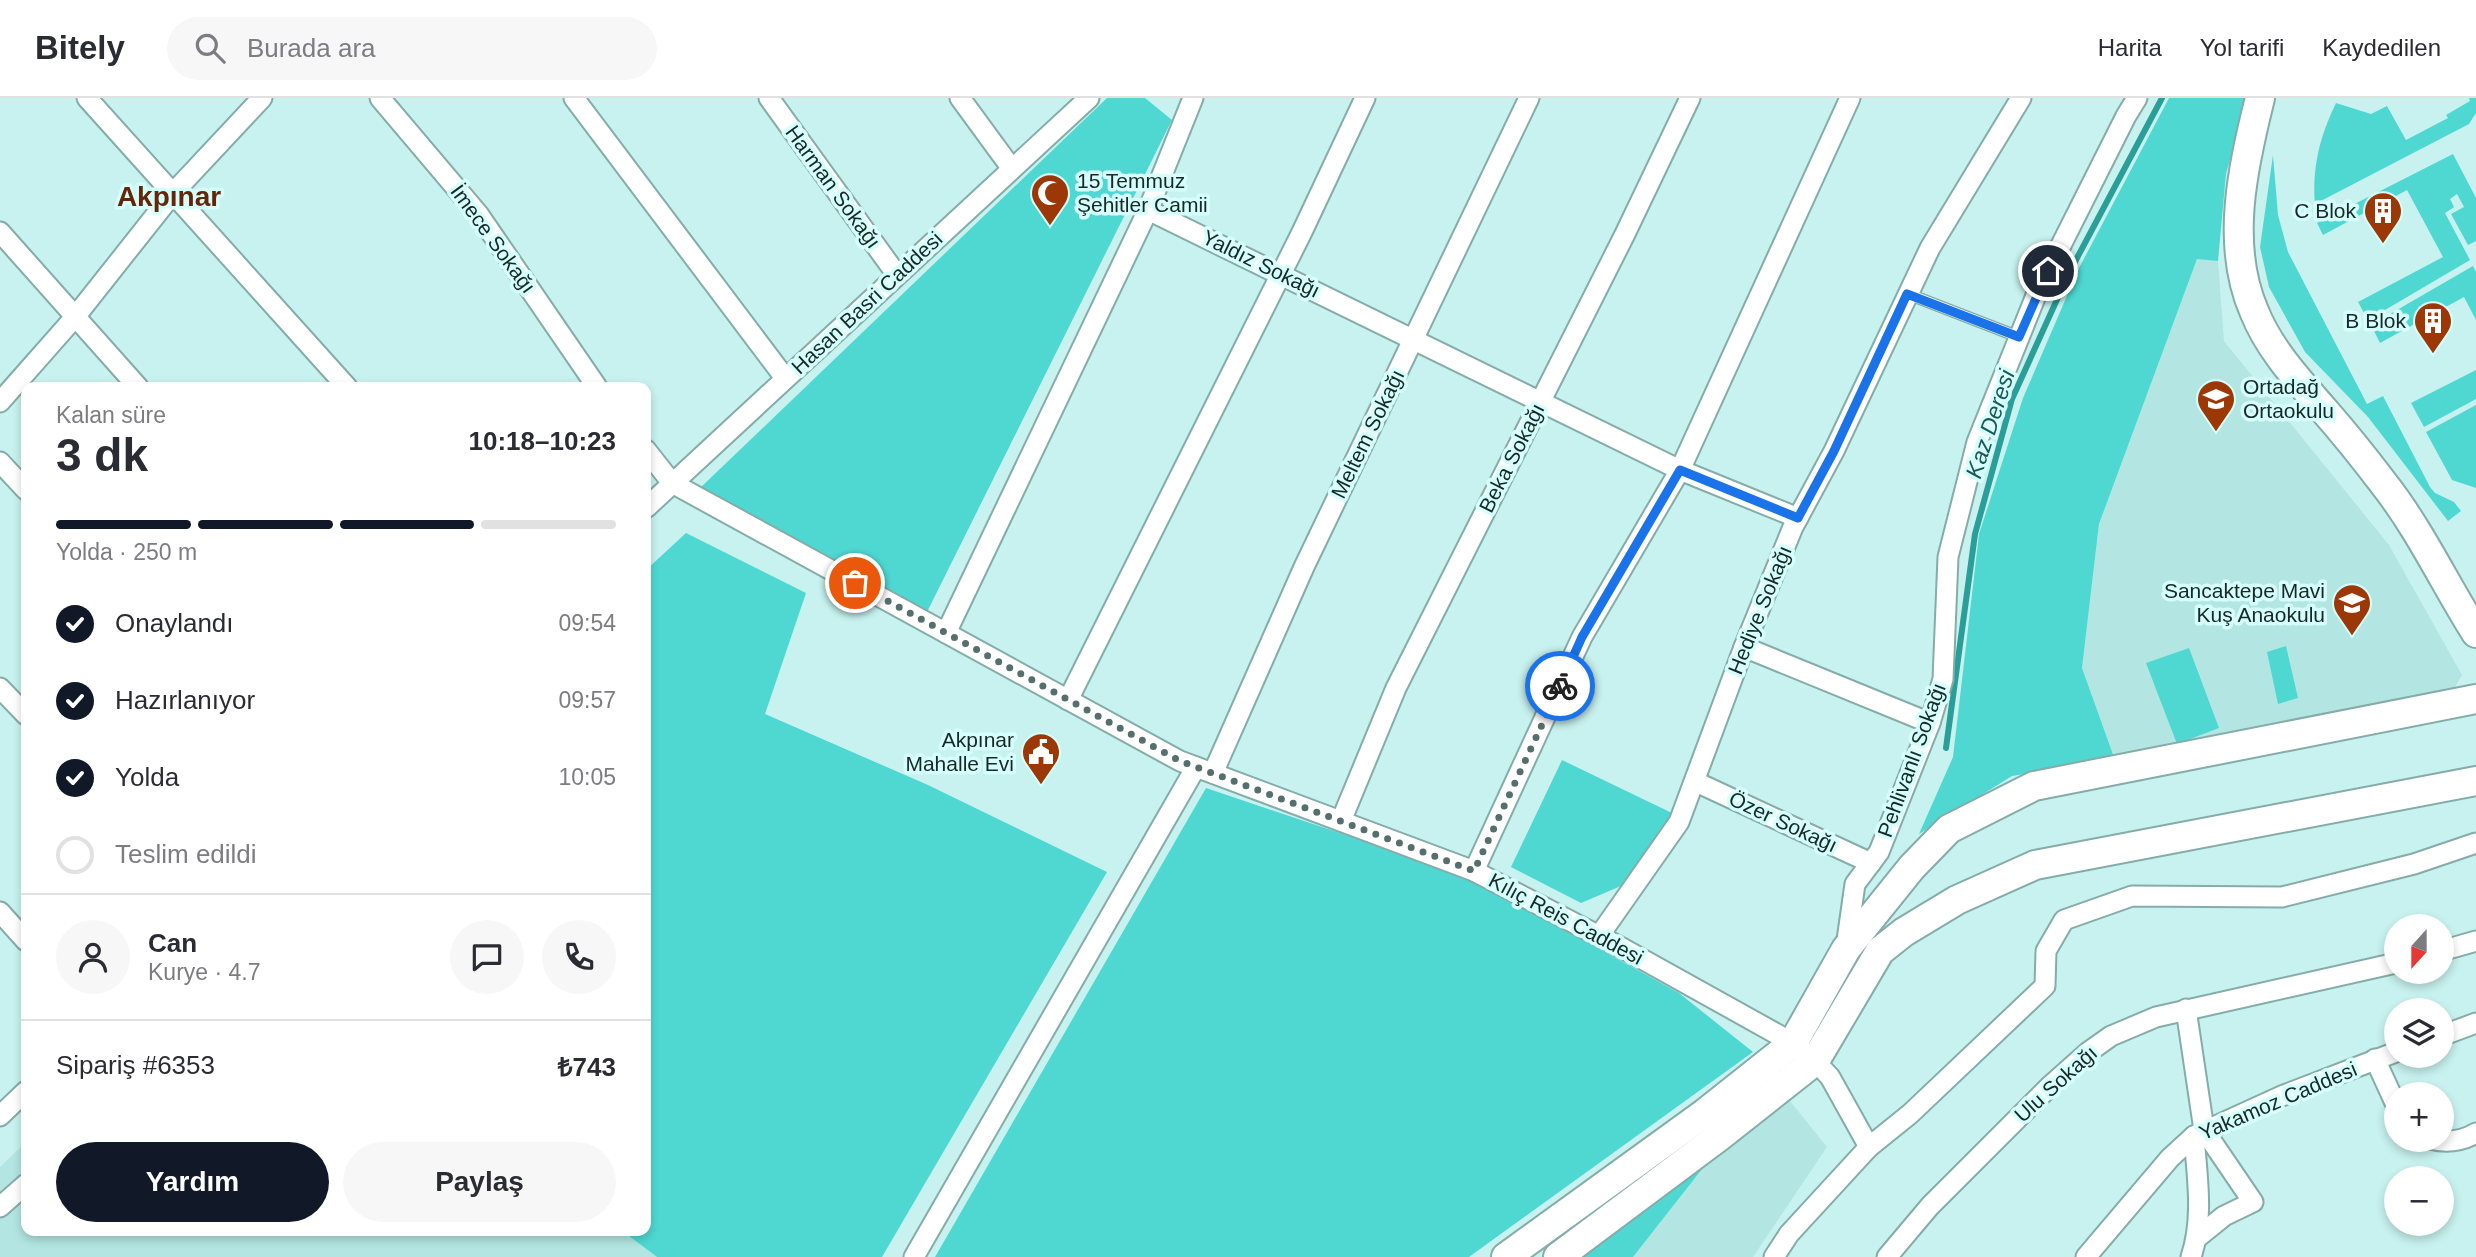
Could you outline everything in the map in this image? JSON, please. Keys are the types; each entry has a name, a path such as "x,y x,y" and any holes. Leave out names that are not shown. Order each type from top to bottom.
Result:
{"main road":[{"path":"2260,98 2244,172 2239,220 2246,291 2254,314 2289,369 2386,486 2418,533 2476,633"},
{"path":"1506,1257 1705,1113 1793,1043 1846,949 1912,867 1949,829 2034,786 2476,699"},
{"path":"1558,1257 1815,1061 1880,951 1904,932 1957,900 2035,865 2476,781"}],"street":[{"path":"87,98 343,382"},
{"path":"0,402 75,317 174,192 262,98"},
{"name":"İmece Sokağı","path":"380,98 479,215 594,382"},
{"path":"574,98 785,378"},
{"name":"Harman Sokağı","path":"769,98 897,275"},
{"path":"960,98 1012,169"},
{"name":"Hasan Basri Caddesi","path":"651,503 1089,98"},
{"path":"946,633 1148,210 1193,98"},
{"path":"1068,700 1282,273 1365,98"},
{"name":"Meltem Sokağı","path":"914,1257 1205,770 1529,98"},
{"name":"Beka Sokağı","path":"1341,821 1396,688 1690,98"},
{"path":"1474,871 1582,637 1680,470 1850,98"},
{"name":"Hediye Sokağı","path":"1599,936 1679,822 1744,647 1798,518 1834,451 1930,248 2021,98"},
{"name":"Pehlivanlı Sokağı","path":"1846,949 1855,884 1879,852 1930,723 1943,680 1948,557 1976,442 2037,293 2137,98"},
{"name":"Yaldız Sokağı","path":"1148,210 1282,273 1680,470 1798,518"},
{"path":"0,232 134,382"},
{"path":"651,456 672,483"},
{"path":"0,463 21,485"},
{"name":"Kılıç Reis Caddesi","path":"672,483 1180,761 1474,871 1599,936 1793,1043 1830,1077 1869,1147"},
{"path":"1744,647 1930,723"},
{"path":"0,688 21,710"},
{"name":"Özer Sokağı","path":"1696,782 1871,863"},
{"path":"1774,1257 1789,1234 1869,1147 1910,1114 2045,986 2046,951 2064,920 2132,896 2282,897 2414,864 2476,843"},
{"path":"0,912 21,935"},
{"path":"2454,947 2476,941"},
{"name":"Ulu Sokağı","path":"1887,1257 1930,1206 2087,1053 2111,1036 2156,1017 2186,1009 2384,966"},
{"path":"2186,1009 2199,1133 2198,1237 2192,1257"},
{"path":"2454,1031 2476,1023"},
{"name":"Yakamoz Caddesi","path":"2086,1257 2169,1158 2199,1133 2284,1095 2384,1056"},
{"path":"2375,1059 2386,1082"},
{"path":"0,1116 21,1096"},
{"path":"2198,1237 2224,1216 2253,1202 2199,1133"},
{"path":"2454,1140 2465,1140 2476,1133"},
{"path":"0,1208 21,1189"}],"lane":[{"path":"1907,294 2019,337"}],"shaded area":[{"path":"1107,98 1145,98 1172,120 927,612 699,489"},
{"path":"2169,98 2247,98 2226,174 2218,261 2197,259 2099,524 2082,668 2115,760 2012,776 1919,834 1953,757 1979,534 2023,398 2079,268"},
{"path":"2469,98 2476,98 2476,113 2469,124 2315,204 2318,152 2336,103 2371,114 2387,106 2406,140 2448,118 2446,115 2470,101"},
{"path":"2453,154 2476,198 2476,241 2468,245 2451,214 2464,207 2457,194 2450,199 2454,207 2445,213 2470,260 2368,320 2358,302 2443,257 2407,190 2323,235 2317,223"},
{"path":"2273,155 2278,215 2288,252 2367,404 2383,396 2430,487 2435,493 2454,502 2461,511 2448,521 2368,417 2305,352 2269,287 2260,247"},
{"name":"Ortadağ Ortaokulu","path":"2197,258 2218,261 2224,341 2389,545 2462,675 2454,689 2115,760 2082,668 2099,524"},
{"path":"2473,266 2476,272 2476,320 2464,297 2380,343 2371,325"},
{"path":"2476,370 2476,399 2424,427 2411,403"},
{"path":"2476,405 2476,488 2452,480 2426,432"},
{"path":"686,533 806,593 765,714 928,785 1107,872 882,1257 657,1257 629,1236 651,1236 651,565"},
{"path":"2286,646 2298,698 2278,704 2267,652"},
{"path":"2189,648 2219,728 2177,744 2146,663"},
{"path":"1562,760 1674,814 1621,886 1581,903 1511,867"},
{"path":"1206,788 1468,876 1679,993 1753,1052 1469,1257 935,1257"},
{"path":"1790,1101 1827,1147 1753,1257 1633,1257 1706,1164"},
{"path":"21,1147 21,1236 629,1236 657,1257 0,1257 0,1167"},
{"path":"1706,1164 1633,1257 1581,1257"}],"waterway":[{"name":"Kaz Deresi","path":"1946,748 1975,534 2012,399 2069,273 2162,98"}],"way so far":[{"path":"855,583 1180,761 1474,871 1560,686"}],"place":[{"name":"15 Temmuz Şehitler Camii","path":"1050,227"},
{"name":"C Blok","path":"2383,245"},
{"name":"B Blok","path":"2433,355"},
{"name":"Ortadağ Ortaokulu","path":"2216,433"},
{"name":"Sancaktepe Mavi Kuş Anaokulu","path":"2352,637"},
{"name":"Akpınar Mahalle Evi","path":"1041,786"}],"district":[{"name":"Akpınar","path":"169,196"}],"route":[{"path":"1560,686 1582,637 1680,470 1798,518 1834,451 1907,294 2019,337 2048,271"}]}
